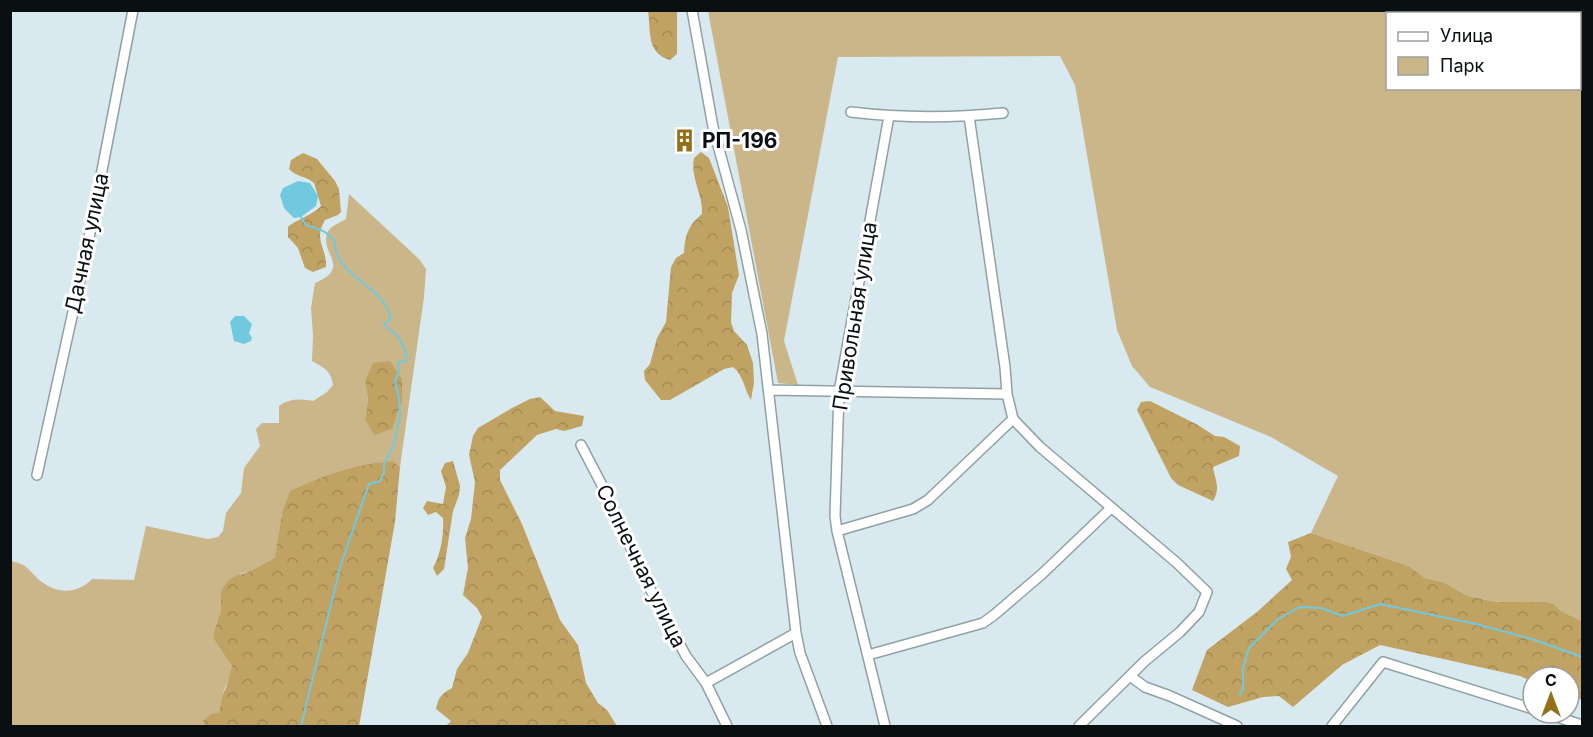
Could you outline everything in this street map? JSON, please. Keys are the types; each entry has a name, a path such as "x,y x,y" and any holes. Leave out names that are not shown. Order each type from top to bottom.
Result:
{"street":[{"name":"Дачная улица","path":"37,475 86,253 133,10"},
{"path":"692,10 715,136 741,230 762,334 796,633 800,653 827,726"},
{"path":"851,112 889,116 969,116 1003,113"},
{"name":"Привольная улица","path":"885,726 835,516 839,392 889,116"},
{"path":"969,116 1007,394 1013,419 1040,447 1207,591 1199,612 1079,726"},
{"path":"769,390 1007,394"},
{"path":"837,531 914,509 928,500 1013,419"},
{"name":"Солнечная улица","path":"581,445 666,619 686,656 706,683 727,726"},
{"path":"868,656 983,623 1042,574 1111,508"},
{"path":"706,683 796,633"},
{"path":"1332,726 1383,662 1521,705"},
{"path":"1130,676 1145,687 1237,726"}],"green space":[{"path":"648,11 677,11 677,54 670,60 662,57 653,47"},
{"path":"708,11 1379,11 1386,13 1386,90 1581,90 1582,76 1582,621 1561,611 1554,604 1497,602 1468,596 1443,582 1425,578 1409,566 1311,533 1338,476 1271,437 1150,387 1132,366 1117,330 1075,85 1060,56 838,57 784,341 798,385 778,383"},
{"path":"1439,11 1528,12 1440,12"},
{"path":"701,152 709,158 728,207 739,275 732,293 731,322 734,331 747,345 753,363 754,382 751,400 739,374 733,367 724,369 670,400 661,400 645,380 644,371 650,364 657,338 666,322 671,267 676,258 684,253 688,231 693,222 702,214 693,165 694,158"},
{"path":"303,153 317,159 335,181 339,189 341,212 325,220 320,239 326,267 313,272 305,268 298,248 288,237 290,225 321,206 314,183 289,169 291,160"},
{"path":"349,194 419,259 426,269 400,467 393,461 282,513 276,558 242,573 221,592 221,611 214,631 232,670 222,696 219,714 210,714 204,720 206,726 11,726 10,561 26,567 40,581 63,591 82,587 92,579 134,580 146,526 208,539 218,537 223,531 226,513 241,493 244,468 260,446 256,429 262,423 279,423 279,406 283,403 296,400 313,401 333,385 329,373 312,361 311,308 315,283 332,271 332,260 326,241 328,231 346,219","holes":["402,379 365,419 368,399 365,380"]},
{"path":"390,361 402,379 402,401 392,429 374,435 365,419 368,399 365,381 373,363"},
{"path":"540,397 555,411 584,416 582,426 564,431 556,429 537,435 500,470 500,480 522,524 560,620 578,645 586,683 598,703 607,710 617,726 446,726 451,721 436,709 438,702 443,694 452,688 457,669 468,653 482,617 477,608 463,595 468,568 465,538 471,519 475,482 469,455 473,436 478,428 512,408"},
{"path":"1150,401 1215,436 1224,437 1240,446 1239,456 1213,467 1217,488 1213,501 1178,485 1171,478 1137,410 1141,402"},
{"path":"393,461 400,467 395,522 359,726 206,726 203,721 210,714 219,713 232,666 214,639 214,631 221,611 221,592 233,577 275,558 282,513 290,491 340,471"},
{"path":"453,461 460,486 459,495 453,511 444,569 437,576 433,568 441,544 443,518 436,512 428,515 423,508 427,501 443,504 446,487 441,471 445,463"},
{"path":"1311,533 1409,566 1425,578 1443,582 1468,596 1497,602 1554,604 1561,611 1582,621 1582,700 1581,665 1521,665 1521,676 1380,645 1342,665 1293,707 1279,696 1263,697 1228,707 1192,690 1207,650 1257,612 1292,580 1286,569 1291,557 1288,542"}],"water":[{"path":"298,181 310,183 318,196 316,206 301,217 294,218 284,208 280,195 283,188"},
{"path":"235,316 244,316 252,324 249,333 251,341 244,344 234,341 230,322"}],"waterway":[{"path":"301,217 306,225 322,230 335,242 342,264 387,307 391,319 384,324 400,339 407,360 398,363 399,372 395,381 400,416 393,447 384,464 384,473 380,481 369,484 341,564 301,726"},
{"path":"1240,695 1243,689 1243,668 1249,648 1277,620 1299,607 1321,608 1343,616 1380,604 1476,624 1535,640 1582,657"}],"place":[{"name":"РП-196","path":"684,141"}]}
